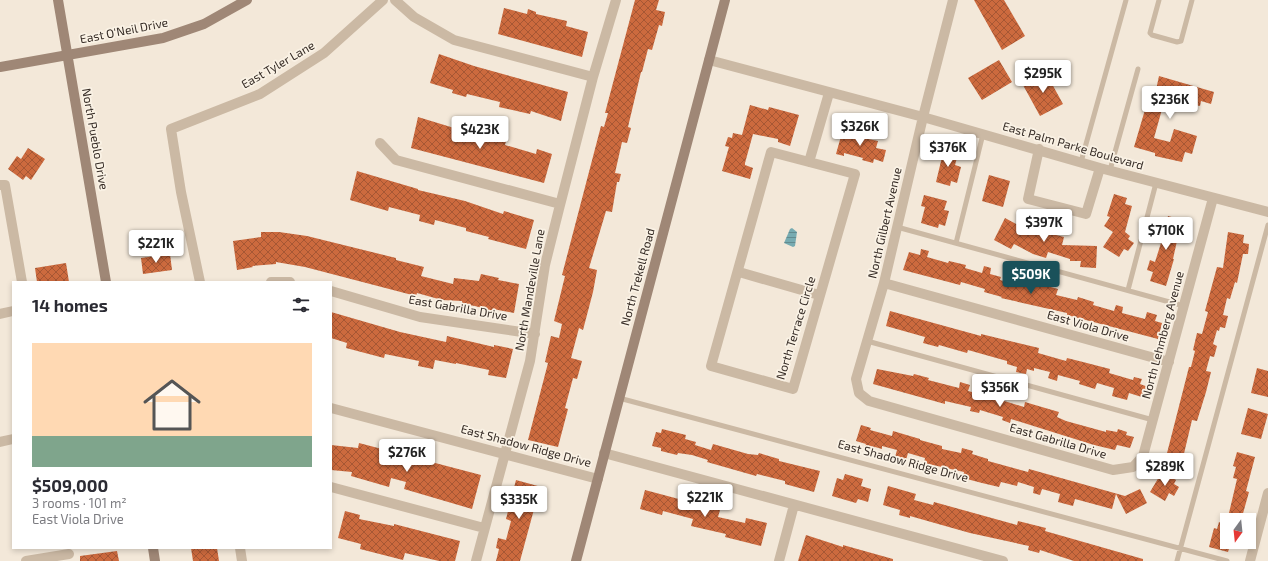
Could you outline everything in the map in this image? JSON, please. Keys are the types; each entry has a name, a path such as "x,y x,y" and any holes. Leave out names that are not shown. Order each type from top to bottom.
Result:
{"main road":[{"name":"North Pueblo Drive","path":"58,0 106,281"},
{"name":"East O'Neil Drive","path":"0,67 163,38 204,24 247,0"},
{"name":"North Trekell Road","path":"576,561 725,0"},
{"path":"153,549 155,561"}],"street":[{"name":"East Tyler Lane","path":"200,281 181,192 171,129 260,94 324,53 383,0"},
{"path":"394,0 414,17 454,40 593,77"},
{"name":"North Mandeville Lane","path":"476,561 530,361 545,265 560,204 593,77 616,0"},
{"name":"North Gilbert Avenue","path":"869,401 859,393 856,379 884,283 923,117 953,0"},
{"name":"East Palm Parke Boulevard","path":"709,60 923,117 1156,183 1268,212"},
{"path":"809,162 829,93"},
{"path":"380,143 396,160 560,204"},
{"path":"1039,149 1028,199 1086,214 1105,169"},
{"name":"North Terrace Circle","path":"771,152 855,174 819,295 794,389 711,366 739,272 771,152"},
{"path":"2,185 22,281"},
{"name":"North Lehmberg Avenue","path":"1143,456 1213,198"},
{"path":"739,272 819,295"},
{"name":"East Viola Drive","path":"884,283 1169,362"},
{"name":"East Gabrilla Drive","path":"332,291 420,317 535,334"},
{"path":"0,314 12,311"},
{"name":"East Gabrilla Drive","path":"869,401 1113,470 1133,467 1143,456"},
{"name":"East Shadow Ridge Drive","path":"332,408 598,479"},
{"path":"0,442 12,439"},
{"name":"East Shadow Ridge Drive","path":"604,453 1003,561"},
{"path":"332,488 484,528"},
{"path":"1250,561 1267,498"},
{"path":"779,561 794,505"},
{"path":"240,549 242,561"},
{"path":"26,561 69,554"}],"lane":[{"path":"1081,162 1126,0"},
{"path":"1159,0 1150,33 1152,36 1177,42 1181,41 1192,0"},
{"path":"1105,169 1138,69"},
{"path":"956,243 984,134"},
{"path":"1128,290 1156,183"},
{"path":"1177,561 1268,225"},
{"path":"897,227 1184,306"},
{"path":"867,341 1153,420"},
{"name":"East Shadow Ridge Drive","path":"619,398 1227,561"}],"water":[{"path":"792,228 797,232 795,246 793,247 784,243 790,229"}],"building":[{"path":"635,0 659,0 656,10 665,12 662,26 659,25 652,50 648,49 641,72 628,127 631,128 627,143 622,142 615,173 621,174 619,182 617,182 612,212 606,211 589,268 597,270 593,292 583,330 579,328 571,358 582,361 577,379 573,378 565,408 568,409 558,447 528,440 548,363 545,362 551,336 559,338 562,324 554,321 565,276 562,275 601,126 604,127 608,113 605,113"},
{"path":"974,0 1004,0 1025,36 1002,50"},
{"path":"504,8 527,14 528,9 536,12 536,14 567,21 566,26 588,32 582,57 498,34"},
{"path":"439,54 474,66 568,92 561,121 531,111 530,114 499,107 500,102 467,94 466,97 452,93 453,90 430,83"},
{"path":"999,60 1012,82 982,100 968,78"},
{"path":"1046,73 1063,104 1040,116 1023,85"},
{"path":"1159,76 1214,92 1211,104 1201,101 1200,106 1181,102 1182,99 1166,95 1154,138 1170,142 1174,129 1197,136 1192,154 1185,152 1182,162 1155,156 1155,153 1134,147 1147,103 1153,104"},
{"path":"750,105 768,110 769,107 799,115 790,146 778,142 778,139 753,134 745,163 745,165 753,168 750,179 722,171 729,147 725,146 728,137 732,138 733,133 742,135"},
{"path":"418,117 464,131 465,129 479,132 478,134 506,141 505,145 536,154 537,149 552,154 544,183 411,148"},
{"path":"843,129 869,136 868,139 878,141 876,148 886,150 883,162 874,159 873,163 862,160 863,158 844,153 844,156 836,154"},
{"path":"28,148 45,159 31,180 26,176 23,180 8,169 17,156 21,159"},
{"path":"941,149 958,154 955,165 961,167 957,183 951,181 950,186 936,182 942,157 939,156"},
{"path":"357,171 418,190 465,201 503,214 504,211 534,220 526,249 488,239 489,237 466,231 466,228 435,220 434,225 419,221 420,215 389,207 388,211 350,200"},
{"path":"989,175 1010,181 1003,207 982,201"},
{"path":"1114,194 1127,198 1125,204 1132,206 1125,232 1130,236 1128,239 1134,243 1128,251 1124,249 1119,257 1103,247 1113,232 1104,226 1110,217 1107,216"},
{"path":"924,195 947,201 944,210 949,211 945,226 939,224 938,228 921,223 925,207 921,206"},
{"path":"1168,216 1186,221 1183,233 1179,232 1174,259 1166,286 1150,281 1153,272 1147,270 1150,260 1155,262 1161,243 1155,242 1158,230 1164,231"},
{"path":"1005,218 1020,226 1023,221 1038,229 1039,225 1050,228 1048,233 1064,237 1062,245 1097,246 1096,268 1080,267 1081,261 1070,261 1070,259 1048,252 1046,258 1033,254 1014,244 1011,249 994,240"},
{"path":"261,232 279,232 307,236 396,258 396,260 424,267 421,276 453,284 454,278 479,281 481,274 499,278 498,280 519,284 514,313 493,309 492,312 481,310 482,308 462,304 462,301 442,300 417,293 416,296 305,267 276,262 276,264 252,266 253,267 237,270 233,241 261,237"},
{"path":"1228,232 1244,235 1243,243 1249,244 1248,254 1243,254 1237,283 1235,282 1230,299 1227,298 1223,315 1228,316 1225,328 1220,327 1219,331 1217,330 1213,344 1217,346 1214,357 1210,356 1206,371 1211,372 1206,392 1197,421 1192,420 1182,462 1166,457 1189,367 1191,367 1195,351 1193,350 1197,333 1202,334 1208,312 1205,311 1217,267 1223,268"},
{"path":"921,249 929,251 927,257 948,263 949,261 966,265 965,268 982,273 984,266 991,268 990,274 1001,277 1000,280 1015,284 1017,278 1058,289 1056,295 1077,300 1078,297 1094,302 1093,305 1114,311 1116,305 1123,307 1122,313 1145,319 1147,312 1157,315 1155,321 1162,323 1158,339 1067,315 1067,313 1001,298 1002,297 984,292 985,289 961,282 960,285 903,270 909,252 920,255"},
{"path":"170,254 172,270 143,274 141,258"},
{"path":"66,263 69,281 37,281 35,268"},
{"path":"890,311 981,336 981,334 1039,348 1038,353 1066,361 1067,358 1110,369 1109,373 1133,380 1134,377 1142,379 1140,384 1151,388 1148,399 1129,393 1127,400 1112,396 1114,388 1097,383 1095,389 1079,384 1080,381 1058,375 1057,381 1048,378 1050,372 1034,368 1034,371 1027,369 1026,374 1016,372 1017,367 1007,364 1007,361 968,350 967,353 939,345 938,347 923,343 925,337 886,326"},
{"path":"332,312 400,332 446,342 447,336 494,347 494,345 513,349 506,378 488,375 489,370 435,360 433,369 418,366 419,361 385,354 384,358 346,348 347,343 332,338"},
{"path":"1257,368 1268,371 1268,397 1251,393"},
{"path":"877,369 913,376 914,374 929,378 928,380 959,388 960,382 970,385 968,391 987,396 989,390 1003,394 1001,400 1024,407 1025,402 1059,412 1057,417 1066,421 1106,432 1106,430 1117,432 1118,429 1127,432 1126,435 1134,437 1130,448 1117,445 1115,450 1094,445 1011,419 1010,423 1002,420 1003,417 980,410 979,413 970,411 971,407 945,401 945,404 873,384"},
{"path":"1248,408 1268,414 1261,439 1241,434"},
{"path":"861,425 871,428 870,430 892,436 893,431 920,439 942,446 942,449 961,453 962,448 973,451 972,454 988,459 988,461 1028,472 1029,469 1125,496 1140,489 1147,503 1126,514 1116,494 1112,509 1075,499 1073,506 1058,502 1060,494 1042,489 1040,495 1033,493 1034,487 1018,482 1017,486 1001,482 999,487 963,478 964,472 924,463 925,458 908,453 906,460 895,457 897,450 882,446 882,449 875,447 873,452 864,449 866,444 856,441"},
{"path":"662,429 686,435 685,439 696,442 695,445 711,450 713,444 748,454 758,455 759,453 779,459 779,461 820,471 814,492 785,484 785,481 757,474 756,476 707,462 708,460 692,455 678,453 677,455 661,451 661,448 652,446 656,432 661,433"},
{"path":"359,443 481,475 472,509 404,489 406,482 391,478 389,487 351,476 352,472 332,470 332,445 358,448"},
{"path":"1237,452 1255,457 1246,491 1249,492 1243,513 1229,513 1237,479 1233,478 1236,467 1233,466"},
{"path":"1162,472 1176,480 1174,484 1179,487 1174,496 1169,493 1165,501 1150,492"},
{"path":"845,474 863,479 861,486 871,489 868,502 858,499 856,503 832,496 837,478 843,480"},
{"path":"516,480 545,488 541,504 536,502 520,561 496,561 499,549 496,548 498,538 506,540 511,521 506,519"},
{"path":"888,486 916,494 914,500 933,505 934,502 1017,525 1018,521 1046,528 1045,531 1143,559 1143,561 1074,561 1040,550 1039,553 1028,550 1029,546 970,533 910,516 910,518 899,515 900,510 883,505"},
{"path":"645,490 720,510 718,517 745,523 746,518 767,523 761,546 725,537 726,534 691,526 693,519 663,511 662,515 640,509"},
{"path":"345,511 360,515 359,519 394,526 394,524 460,541 455,561 439,561 405,553 403,560 360,549 361,544 338,538"},
{"path":"1219,522 1220,549 1229,549 1228,552 1209,547 1214,528 1217,529"},
{"path":"806,535 843,547 843,545 893,559 893,561 798,561"},
{"path":"191,549 217,549 219,561 193,561"},
{"path":"117,551 119,561 80,561 80,556"}]}
